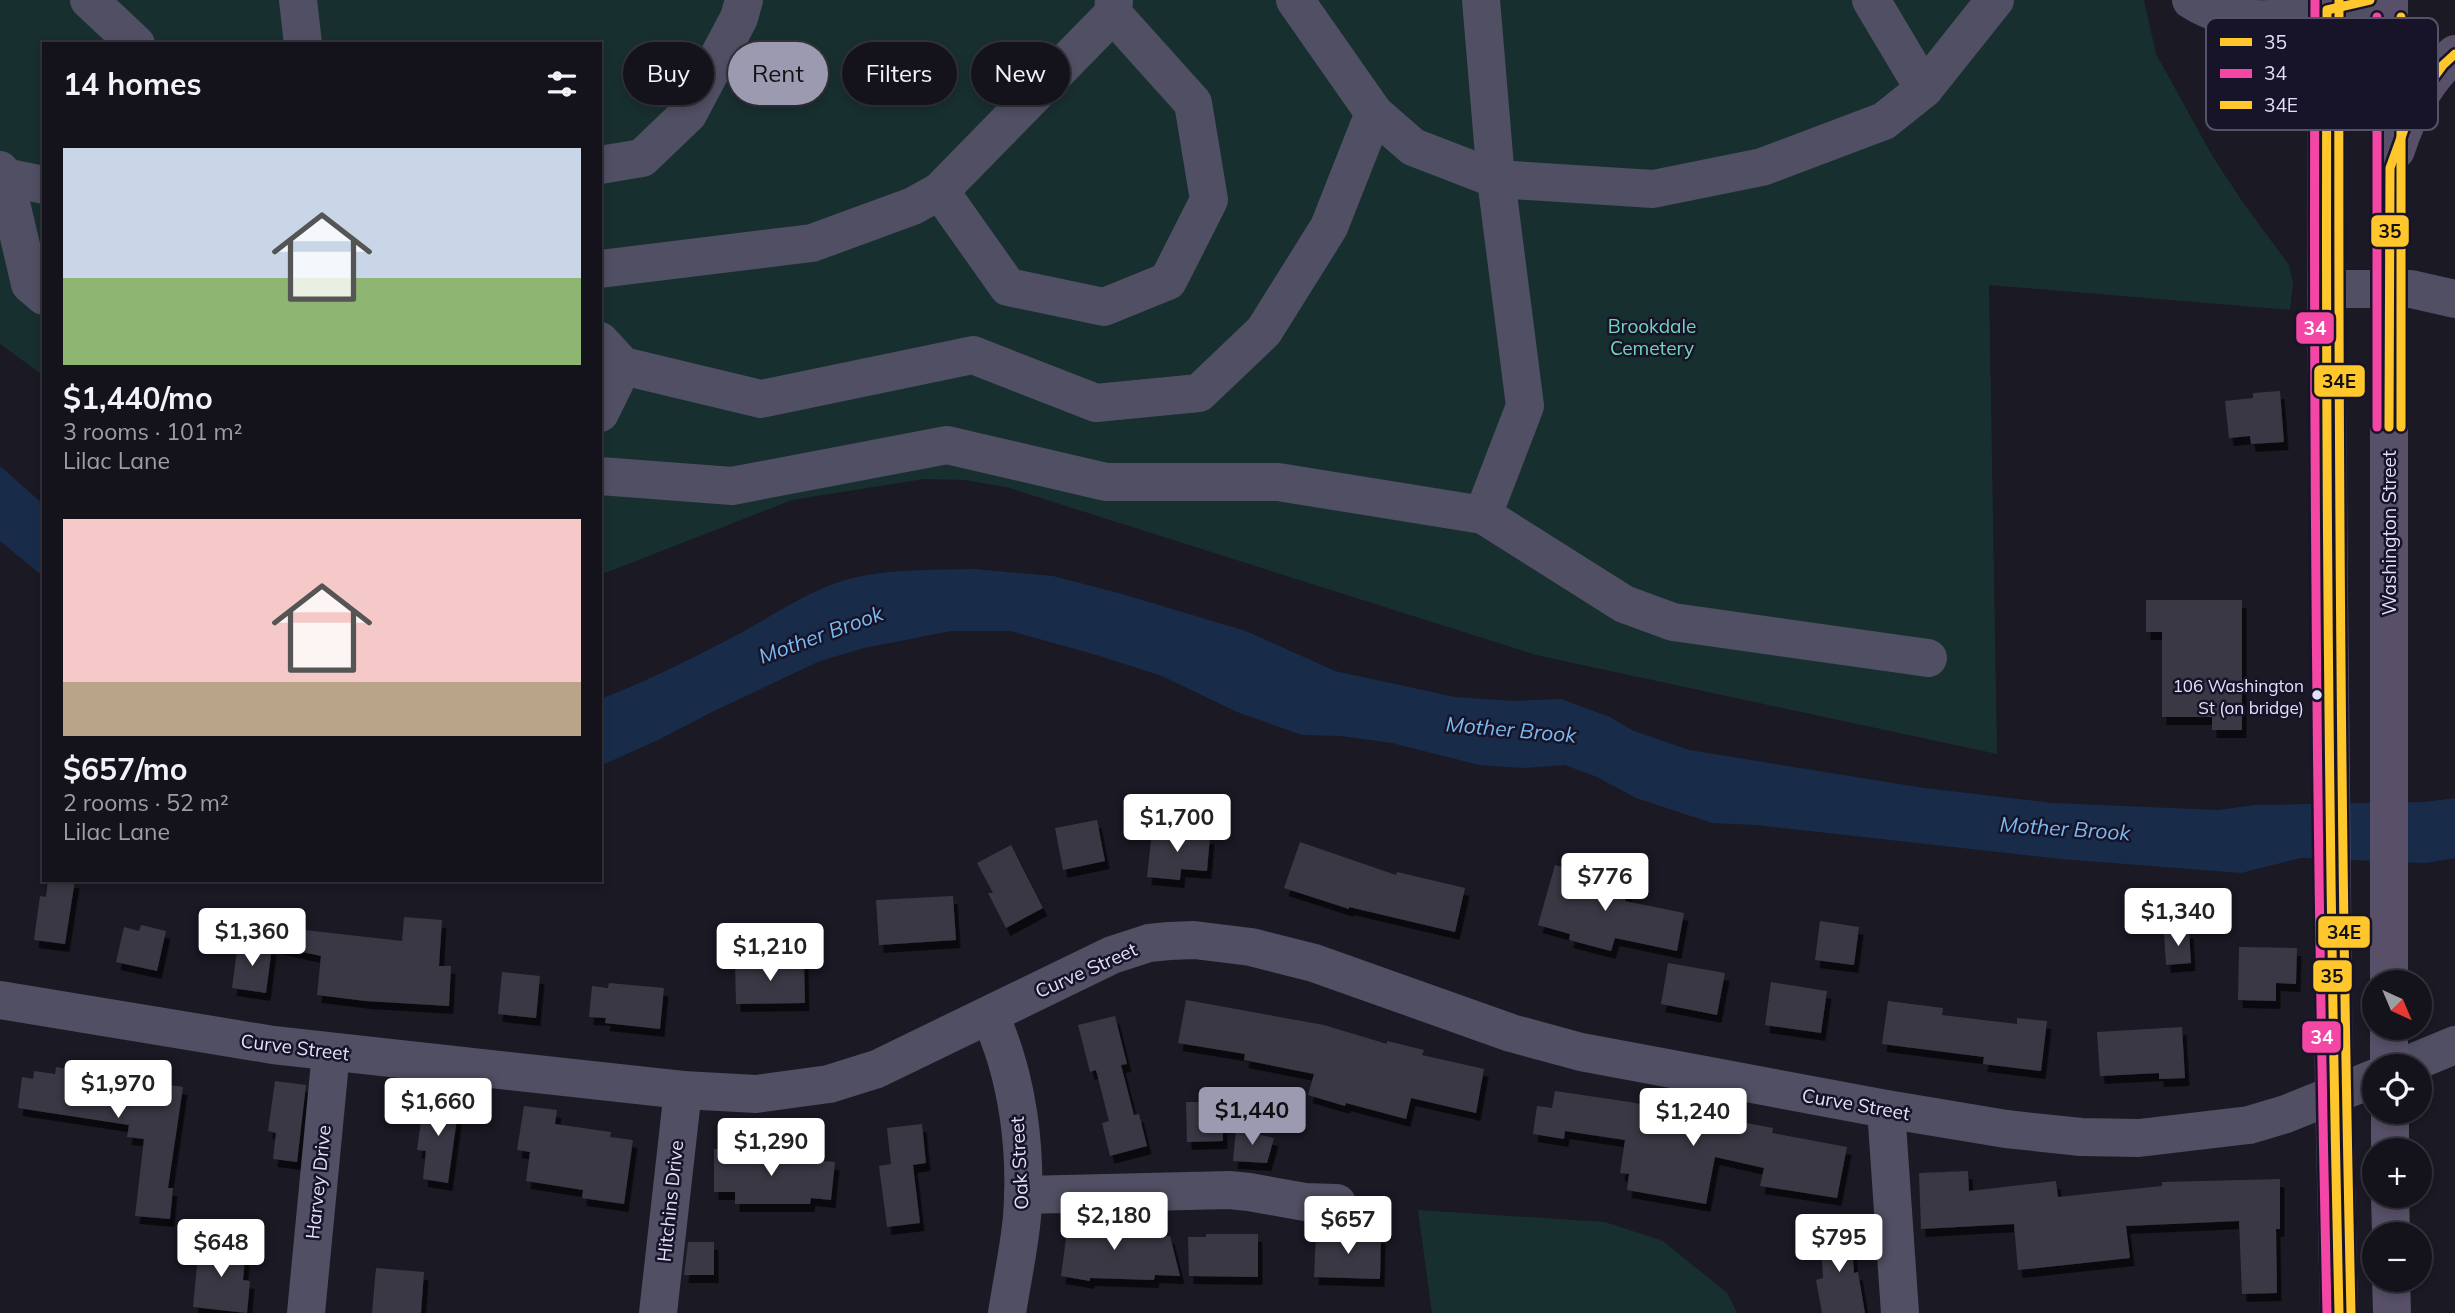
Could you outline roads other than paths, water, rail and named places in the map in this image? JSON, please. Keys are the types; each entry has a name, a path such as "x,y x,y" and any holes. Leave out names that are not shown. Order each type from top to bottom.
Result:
{"main road":[{"name":"Washington Street","path":"2389,0 2389,18"},
{"path":"2438,73 2455,54"},
{"path":"2327,130 2334,1095 2339,1313"},
{"name":"Washington Street","path":"2389,970 2390,130"},
{"path":"2390,168 2404,130"},
{"path":"2391,1292 2392,1313"}],"street":[{"path":"89,0 134,42"},
{"path":"298,0 303,42"},
{"path":"1295,0 1374,113 1413,147 1496,179 1653,188 1762,167 1884,121 1924,89 1995,0"},
{"path":"1481,0 1496,179 1525,406 1483,515"},
{"path":"1871,0 1924,89"},
{"path":"2191,0 2213,12 2249,18 2294,17 2327,5 2371,0"},
{"path":"602,165 642,158 688,114 736,6"},
{"path":"602,270 812,243 913,206 940,191 1114,7 1193,103 1209,200 1168,281 1104,307 1008,287 940,191"},
{"path":"602,399 608,357 761,399 973,355 1096,403 1199,393 1264,331 1329,227 1374,113"},
{"path":"2,174 42,184"},
{"path":"2,174 39,288"},
{"path":"2326,289 2389,288 2422,291 2455,299"},
{"path":"602,476 732,486 947,445 1106,482 1278,482 1483,515 1624,604 1673,622 1927,658"},
{"name":"Curve Street","path":"0,1000 236,1040 331,1052 683,1090 756,1094 829,1084 877,1069 1112,955 1169,940 1221,942 1314,962 1547,1044 1713,1079 1886,1110 2044,1133 2139,1138 2249,1125 2286,1114 2362,1083"},
{"name":"Oak Street","path":"990,1016 1010,1072 1021,1139 1023,1195 1020,1238 1007,1313"},
{"path":"2432,1054 2455,1045"},
{"name":"Harvey Drive","path":"306,1313 331,1052"},
{"name":"Hitchins Drive","path":"658,1313 683,1090"},
{"path":"1886,1110 1900,1313"},
{"path":"1023,1195 1229,1190 1305,1202 1337,1203"}],"water":[{"path":"0,466 42,503 42,575 0,541"},
{"name":"Mother Brook","path":"974,569 1053,576 1246,631 1335,671 1455,697 1515,701 1561,699 1610,717 1634,731 1689,750 1924,788 2053,803 2218,810 2255,805 2425,802 2455,798 2455,858 2426,863 2301,858 2241,873 2061,859 1756,825 1712,823 1636,798 1597,777 1565,765 1524,768 1479,765 1392,743 1341,736 1302,735 1237,712 1162,676 1011,631 951,631 864,648 820,661 602,765 602,698 683,662 827,586 862,576 918,570"}],"place":[{"name":"106 Washington St (on bridge)","path":"2317,695"}],"park label":[{"name":"Brookdale Cemetery","path":"1652,337"}]}
